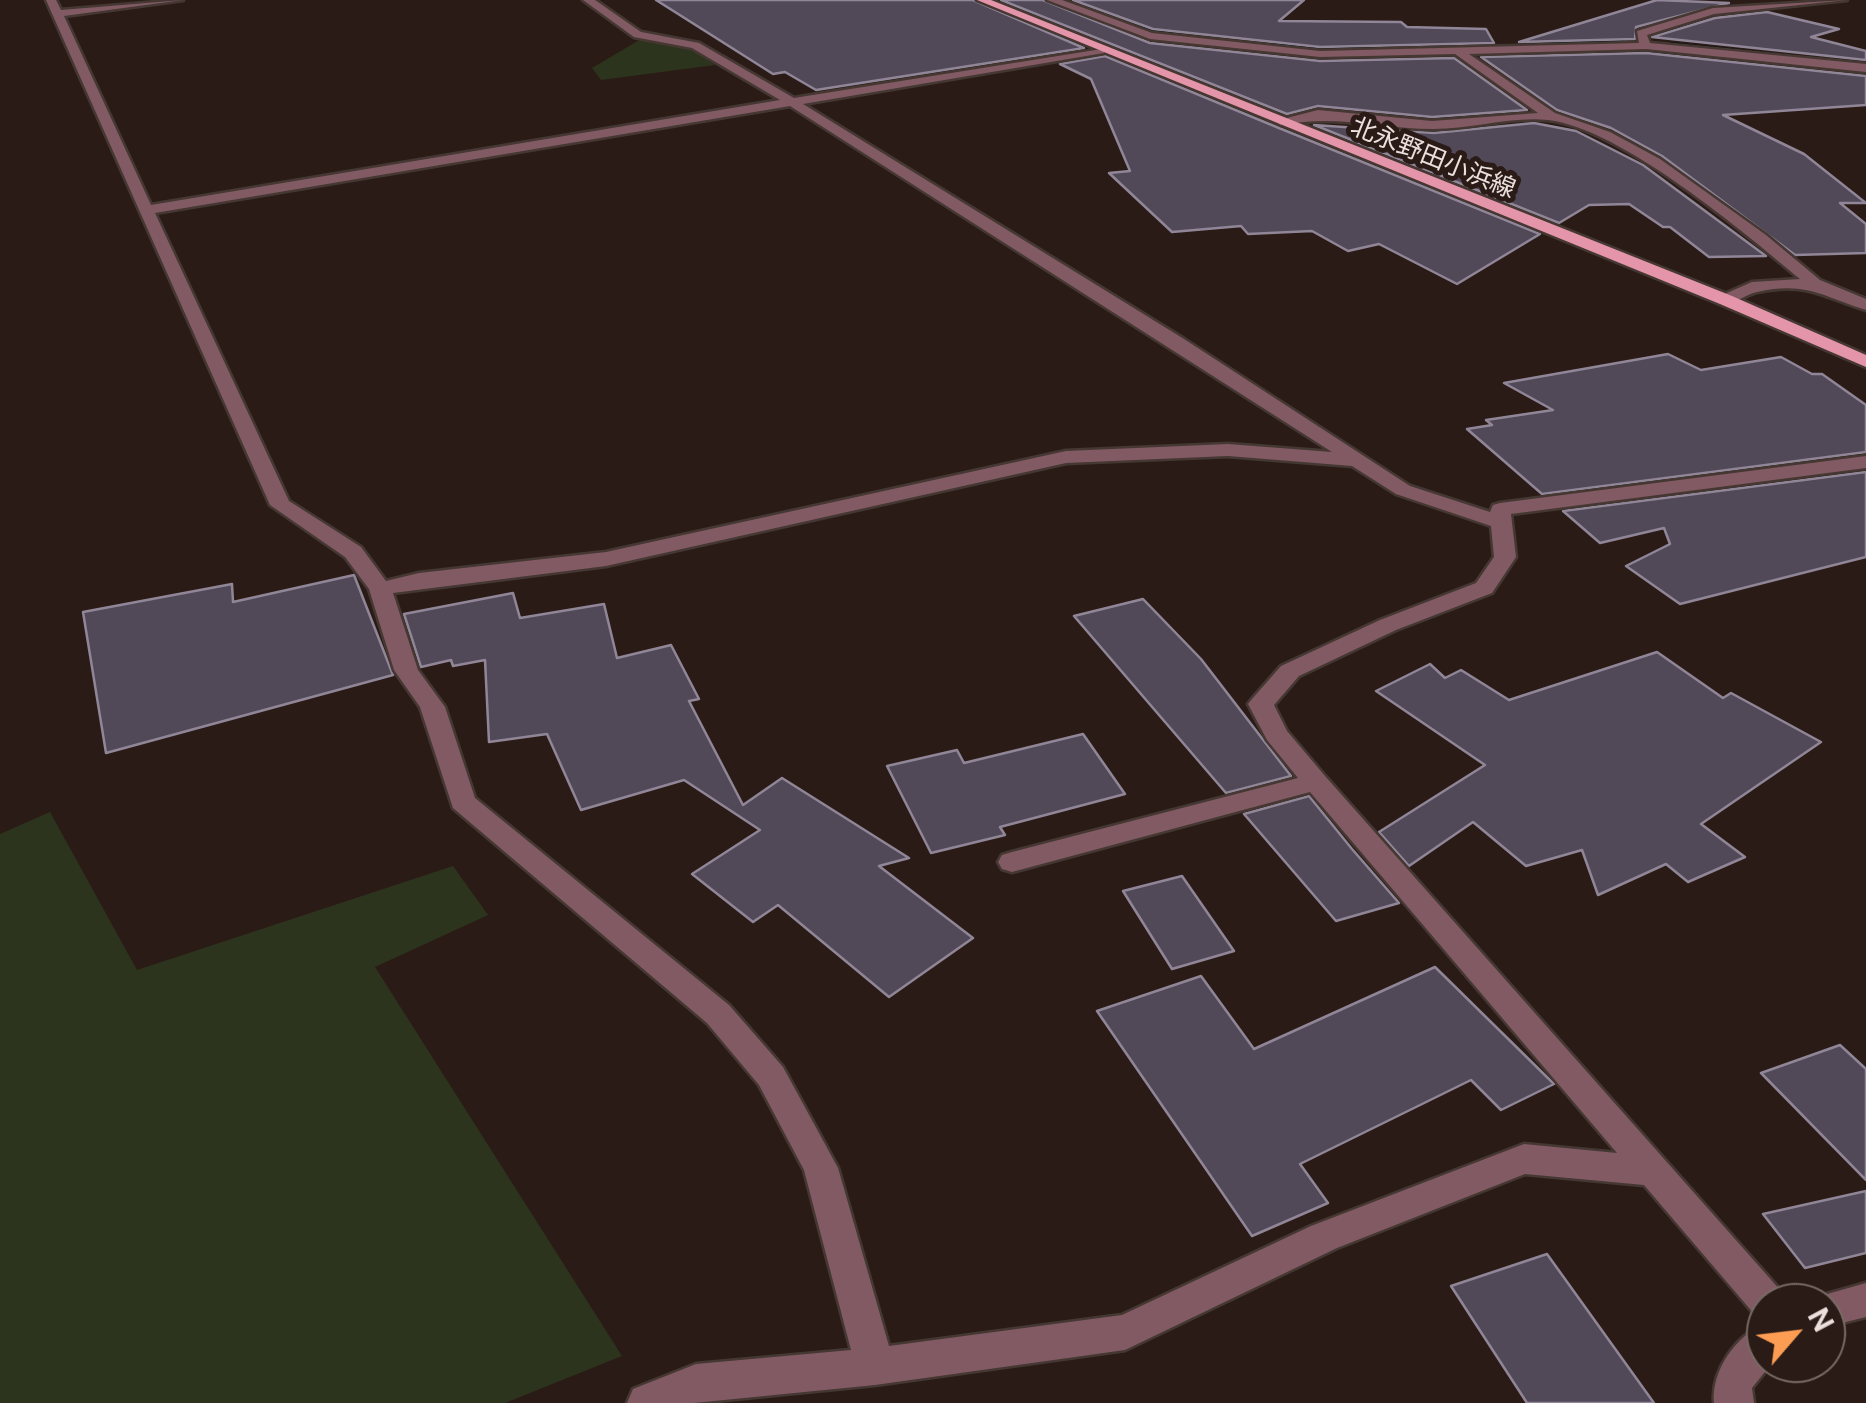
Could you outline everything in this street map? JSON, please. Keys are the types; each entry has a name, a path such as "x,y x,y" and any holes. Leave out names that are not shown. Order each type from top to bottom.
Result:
{"main road":[{"name":"北永野田小浜線","path":"982,0 1726,300 1866,362"}],"street":[{"path":"51,0 280,505 353,552 380,589 406,670 432,707 463,802 718,1014 772,1076 820,1168 875,1366"},
{"path":"56,14 178,0"},
{"path":"588,0 638,35 695,45 790,101 1402,490 1502,523"},
{"path":"1052,0 1080,14 1150,36 1320,54 1646,46 1866,68"},
{"path":"1646,46 1641,33 1713,11 1842,0"},
{"path":"1037,22 1080,14"},
{"path":"145,210 1104,50"},
{"path":"1460,53 1550,116 1605,135 1654,162 1761,238 1814,283 1866,305"},
{"path":"1281,121 1318,114 1432,125 1550,116"},
{"path":"1726,300 1752,287 1814,283"},
{"path":"380,589 419,580 606,559 1066,456 1228,450 1358,460"},
{"path":"1750,1283 1316,782 1276,734 1260,704 1290,671 1388,625 1484,588 1505,557 1500,508 1866,462"},
{"path":"1012,862 1316,782"},
{"path":"647,1403 875,1366 1125,1332 1324,1237 1524,1159 1650,1171"},
{"path":"1734,1403 1732,1383 1746,1366"}],"green space":[{"path":"641,39 688,47 715,65 601,80 592,68"},
{"path":"50,812 137,970 453,866 488,915 375,967 622,1356 505,1403 0,1403 0,834"}],"building":[{"path":"656,0 973,0 1084,48 816,90 785,72 773,74"},
{"path":"1001,0 1043,0 1150,43 1320,61 1454,58 1527,110 1432,117 1318,106 1287,114"},
{"path":"1073,0 1304,0 1279,21 1401,22 1407,27 1486,29 1494,43 1320,47 1153,29"},
{"path":"1657,0 1729,3 1636,27 1635,39 1519,42"},
{"path":"1767,12 1839,29 1811,37 1866,51 1866,60 1652,37 1715,18"},
{"path":"1646,53 1866,76 1866,105 1723,115 1804,154 1866,203 1840,203 1866,224 1866,253 1795,255 1662,156 1611,128 1557,110 1481,57"},
{"path":"1105,56 1540,234 1457,284 1379,244 1348,251 1312,231 1248,234 1241,226 1172,232 1109,173 1130,171 1091,79 1060,64"},
{"path":"1534,123 1576,131 1643,165 1766,256 1709,257 1670,227 1663,227 1629,204 1589,205 1559,223 1314,125 1434,133"},
{"path":"1668,354 1701,370 1781,357 1812,374 1822,374 1866,405 1866,452 1542,494 1467,429 1492,425 1486,420 1553,410 1504,383"},
{"path":"1866,472 1866,557 1680,604 1626,566 1670,544 1664,528 1600,543 1563,511"},
{"path":"354,575 393,675 106,753 83,612 232,584 233,602"},
{"path":"513,593 520,618 604,604 617,658 671,645 699,699 689,701 743,805 782,778 909,858 879,866 973,938 889,997 778,905 753,922 692,874 760,830 684,780 581,810 547,734 489,742 485,660 453,666 451,660 421,667 404,614"},
{"path":"1143,599 1201,659 1291,776 1226,793 1074,616"},
{"path":"1657,652 1723,698 1731,693 1821,742 1701,824 1745,857 1688,882 1666,864 1598,895 1582,850 1526,866 1473,822 1409,866 1379,832 1485,765 1376,691 1430,664 1445,678 1461,670 1509,700"},
{"path":"1083,734 1125,794 1000,827 1005,835 931,853 887,766 957,750 964,763"},
{"path":"1309,796 1399,903 1336,921 1244,814"},
{"path":"1182,876 1234,951 1172,969 1123,891"},
{"path":"1435,967 1554,1084 1501,1110 1471,1080 1300,1164 1328,1203 1252,1236 1097,1011 1201,976 1254,1049"},
{"path":"1840,1045 1866,1069 1866,1180 1761,1073"},
{"path":"1866,1191 1866,1253 1805,1268 1763,1214"},
{"path":"1547,1254 1654,1403 1527,1403 1451,1286"}],"waterway":[{"path":"1117,23 1200,40"},
{"path":"1460,48 1622,40"},
{"path":"1245,44 1399,49"},
{"path":"1671,44 1866,64"}]}
